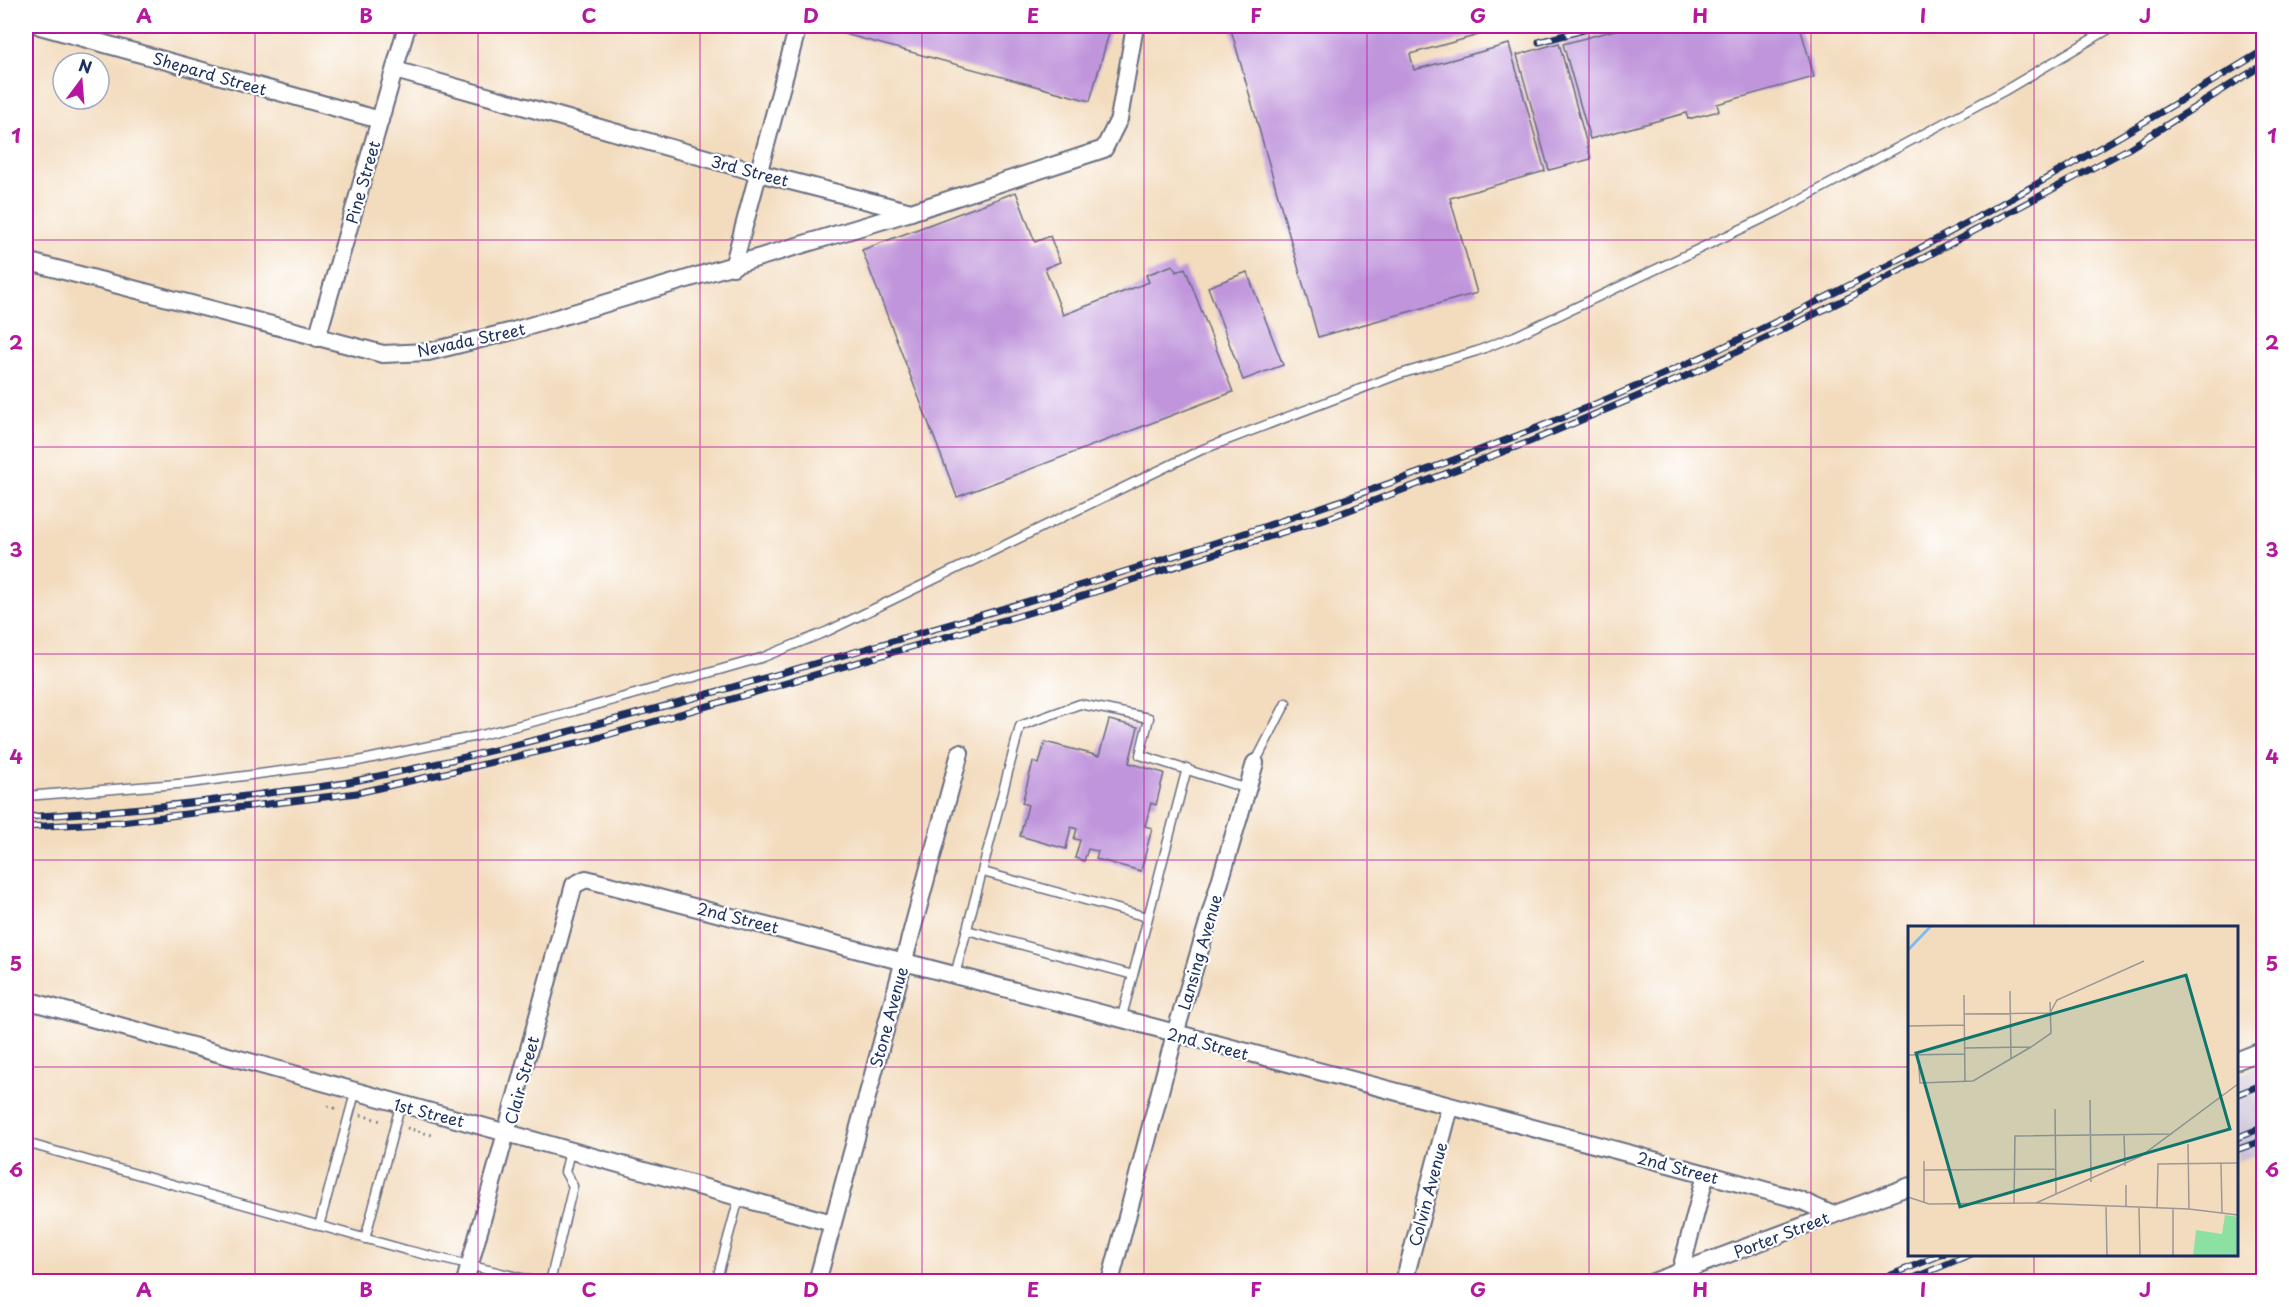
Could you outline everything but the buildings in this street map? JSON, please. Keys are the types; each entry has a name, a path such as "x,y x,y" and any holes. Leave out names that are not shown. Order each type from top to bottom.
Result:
{"street":[{"name":"Shepard Street","path":"40,26 380,120"},
{"name":"Pine Street","path":"317,338 407,26"},
{"path":"733,267 798,26"},
{"path":"911,212 1104,149 1119,119 1135,26"},
{"name":"3rd Street","path":"394,70 759,173 911,212"},
{"name":"Nevada Street","path":"26,261 383,354 428,352 513,331 911,212"},
{"name":"Stone Avenue","path":"817,1281 960,753"},
{"name":"Lansing Avenue","path":"1110,1281 1175,1034 1255,763"},
{"name":"2nd Street","path":"580,880 586,879 904,960 955,976 1706,1174 1800,1200 1833,1215"},
{"name":"Clair Street","path":"467,1274 574,885 580,880"},
{"name":"1st Street","path":"26,1000 400,1106 506,1132 832,1223"},
{"path":"2238,1060 2264,1050"},
{"name":"Colvin Avenue","path":"1404,1281 1450,1107"},
{"path":"1680,1273 1706,1174"},
{"name":"Porter Street","path":"1653,1281 1680,1273 1908,1187"}],"lane":[{"path":"26,796 189,783 358,761 477,736 575,711 791,647 1201,450 1308,407 1397,375 1478,351 1526,331 1777,212 2004,91 2114,26"},
{"path":"1255,763 1286,703"},
{"path":"955,976 1020,726 1080,704 1149,718 1140,755 1248,789"},
{"path":"1120,1020 1187,768"},
{"path":"983,872 1147,917"},
{"path":"967,930 1133,975"},
{"path":"319,1226 355,1093"},
{"path":"364,1239 400,1106"},
{"path":"26,1143 364,1239 467,1274 538,1281"},
{"path":"550,1281 573,1186 565,1172 570,1151"},
{"path":"716,1281 739,1198"}],"path":[{"path":"328,1106 432,1135"}],"shaded area":[{"path":"2263,1064 2263,1152 2238,1162 2238,1075"}],"railway":[{"path":"1539,42 1598,26"},
{"path":"26,817 151,807 318,787 422,767 548,737 942,627 1108,577 1356,495 1519,435 1616,395 1806,307 1992,209 2264,50"},
{"path":"26,827 121,822 357,793 590,740 1035,611 1331,517 1529,442 1693,373 1852,296 2128,149 2264,64"},
{"path":"2238,1094 2264,1084"},
{"path":"2238,1137 2264,1127"},
{"path":"2238,1149 2264,1140"},
{"path":"1874,1282 1938,1256"},
{"path":"1904,1282 1966,1256"}]}
